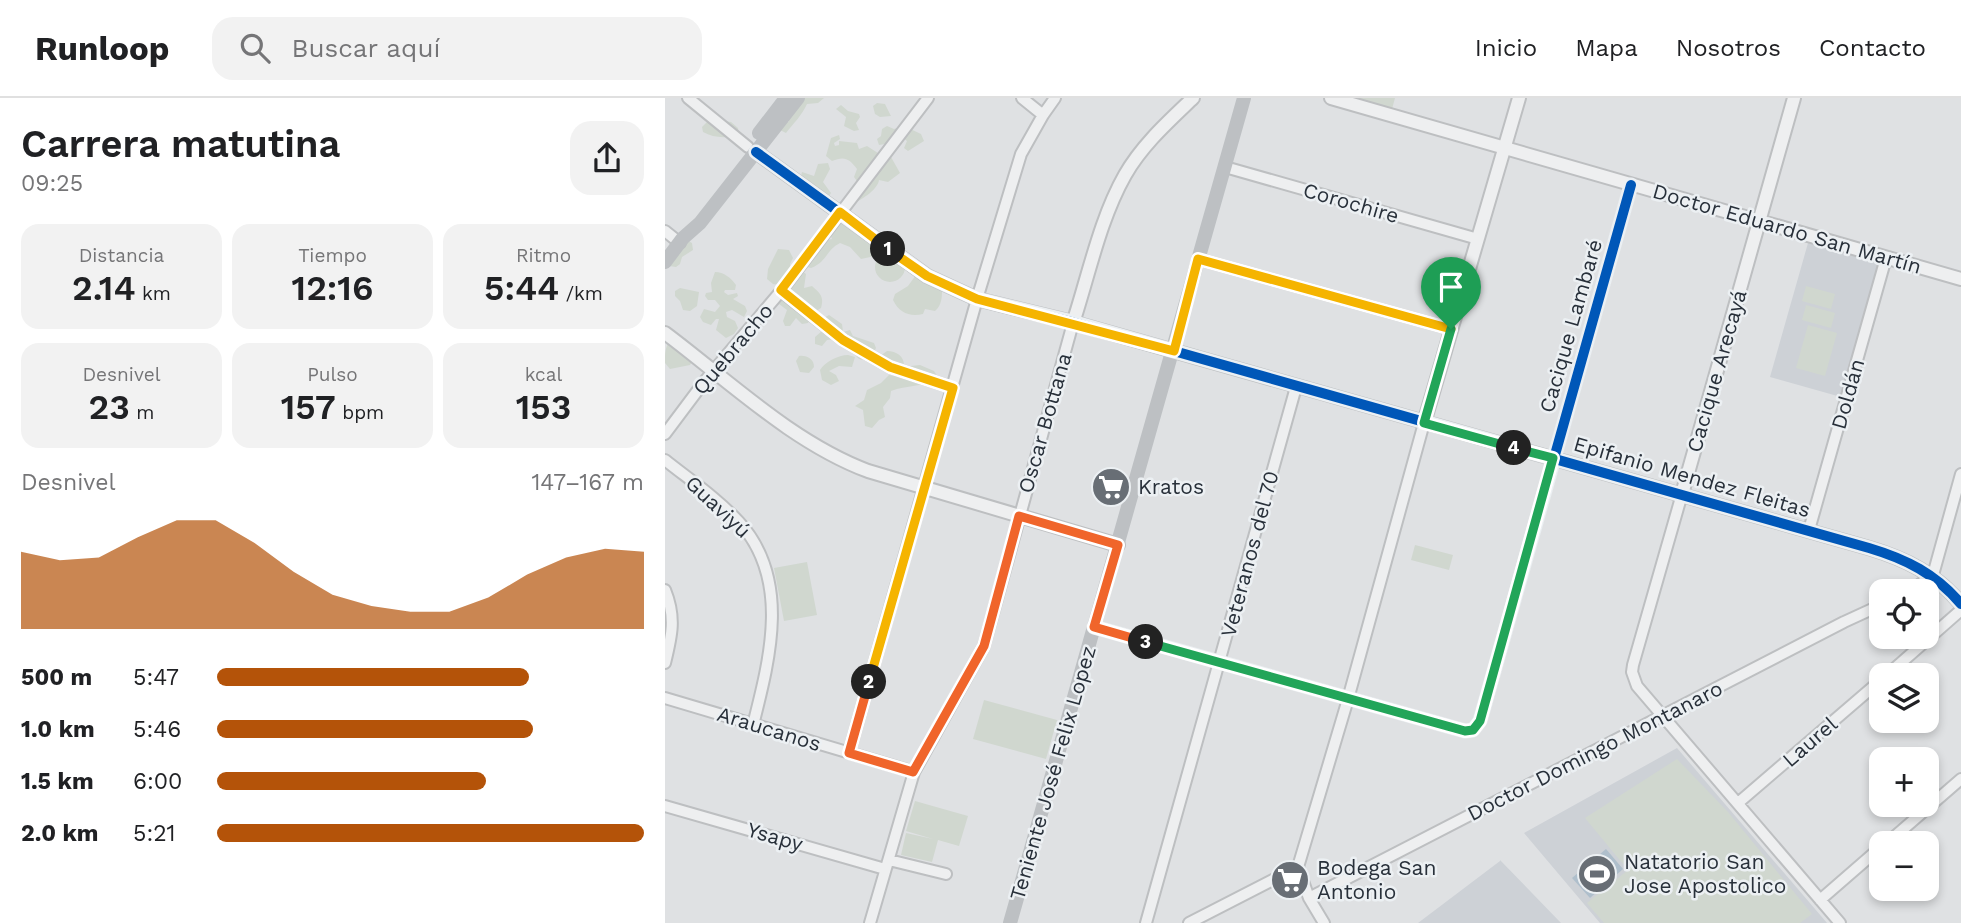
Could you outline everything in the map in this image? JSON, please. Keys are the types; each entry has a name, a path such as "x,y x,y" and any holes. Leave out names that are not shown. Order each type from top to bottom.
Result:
{"main road":[{"path":"752,150 786,98"},
{"path":"665,262 692,219 798,98"},
{"name":"Teniente José Felix Lopez","path":"1010,923 1244,98"}],"street":[{"name":"Epifanio Mendez Fleitas","path":"688,98 752,150 907,263 949,288 977,299 1174,351 1893,555 1956,588 1961,604"},
{"name":"Quebracho","path":"665,434 781,290 928,98"},
{"path":"1022,98 1043,115"},
{"path":"849,753 977,299 1021,154 1055,98"},
{"name":"Oscar Bottana","path":"870,923 913,772 984,646 1073,323 1106,220 1125,174 1154,136 1193,98"},
{"name":"Doctor Eduardo San Martín","path":"1331,98 1961,279"},
{"path":"1324,923 1309,898 1298,867 1519,98"},
{"name":"Cacique Arecayá","path":"1663,716 1637,686 1632,672 1794,98"},
{"name":"Corochire","path":"1225,167 1478,239"},
{"name":"Cacique Lambaré","path":"1348,699 1465,731 1473,730 1480,721 1631,184"},
{"path":"665,231 681,240"},
{"name":"Doldán","path":"1809,530 1886,258"},
{"path":"1198,259 1451,329"},
{"path":"781,290 843,340 890,367 953,388"},
{"path":"665,333 825,452 868,471 1118,545"},
{"name":"Veteranos del 70","path":"1146,923 1296,387"},
{"name":"Guaviyú","path":"665,460 739,522 753,540 768,572 773,605 771,639 753,725"},
{"path":"1927,579 1933,575 1961,474"},
{"path":"665,590 673,624 665,663"},
{"path":"1901,663 1961,610"},
{"name":"Doctor Domingo Montanaro","path":"1309,898 1869,611"},
{"path":"1094,627 1348,699"},
{"name":"Laurel","path":"1738,803 1869,690"},
{"name":"Araucanos","path":"665,698 913,772"},
{"path":"1663,716 1840,923"},
{"path":"1901,831 1961,779"},
{"name":"Ysapy","path":"665,806 887,864 946,874"},
{"path":"1820,900 1869,857"},
{"path":"1189,923 1298,867"}],"shaded area":[{"path":"798,98 824,98 818,103 807,104 786,133 780,130 786,121 789,122"},
{"path":"1349,98 1395,98 1392,109"},
{"path":"877,103 885,104 891,116 880,117 875,114 873,106"},
{"path":"841,105 848,111 859,114 856,123 859,130 854,131 844,126 846,117 836,109"},
{"path":"710,119 731,122 738,128 739,134 721,137 703,132 702,127"},
{"path":"887,126 894,129 904,126 921,134 924,141 908,151 904,148 907,141 903,138 890,138 885,144 879,145 877,139 881,136 882,129"},
{"path":"839,135 840,139 834,143 835,146 839,145 839,141 857,143 859,149 867,146 881,155 891,157 900,173 888,182 879,180 873,190 854,203 859,184 854,177 857,169 846,159 832,161 826,156 831,138"},
{"path":"828,163 830,169 823,182 831,193 824,196 810,183 803,182 801,176 802,172 814,176 818,164"},
{"path":"853,216 860,218 859,222 880,246 875,256 861,259 850,247 840,243 816,265 811,268 804,266 801,259 805,250 812,244 832,239 830,234 834,224"},
{"path":"687,240 692,243 693,250 682,257 676,267 669,266"},
{"path":"1808,243 1879,263 1841,397 1770,377"},
{"path":"778,249 789,250 793,258 791,271 780,285 767,279 768,269"},
{"path":"890,252 900,257 905,267 900,277 890,282 880,277 875,267 880,257"},
{"path":"802,271 806,274 804,288 812,286 820,294 821,308 813,313 808,323 802,324 796,318 790,326 785,326 783,321 787,310 779,304 775,306"},
{"path":"715,272 724,274 734,282 735,290 724,292 728,295 737,293 738,296 733,299 745,306 747,311 744,317 732,310 726,312 727,317 735,321 738,328 726,338 716,330 719,319 711,325 703,322 700,317 704,309 715,312 720,306 715,300 708,300 705,296 706,293 712,292 711,283"},
{"path":"916,275 928,284 935,284 942,289 942,298 935,311 925,309 923,314 909,314 898,308 893,300 895,294 908,286"},
{"path":"1806,286 1835,294 1831,309 1802,301"},
{"path":"680,288 699,292 697,306 690,311 683,310 675,296 675,291"},
{"path":"1806,305 1835,313 1831,328 1802,320"},
{"path":"829,315 842,324 843,332 850,330 853,336 874,343 876,348 871,356 858,358 854,349 834,339 827,340 822,346 815,344 815,337 822,331 822,319"},
{"path":"1808,325 1837,333 1825,376 1796,368"},
{"path":"676,337 685,338 698,351 690,365 670,369 665,363 666,351"},
{"path":"887,351 900,355 904,367 891,373 879,367 880,356"},
{"path":"848,355 855,357 852,367 839,366 829,371 836,375 839,381 831,385 822,380 820,370 825,364"},
{"path":"799,356 807,357 813,362 814,367 809,373 800,372 796,361"},
{"path":"920,365 934,371 939,379 891,391 890,398 883,407 885,417 872,428 865,426 863,410 855,406 864,400 867,390 881,383 889,375 904,377 911,366"},
{"path":"1415,545 1453,555 1449,570 1411,560"},
{"path":"807,562 817,615 784,621 774,568"},
{"path":"984,700 1057,720 1046,759 973,739"},
{"path":"1677,748 1827,923 1600,923 1524,833"},
{"path":"1677,759 1728,812 1812,914 1800,923 1604,923 1587,903 1628,870 1585,818"},
{"path":"915,801 968,816 959,846 938,840 932,862 901,855 906,833 933,839 906,831"},
{"path":"1500,861 1561,923 1418,923"}],"water":[{"name":"Natatorio San Jose Apostolico","path":"1606,849 1623,869 1590,898 1572,878"}],"cycle path":[{"path":"756,152 927,276 977,299 1068,321 1869,548 1895,557 1931,576 1961,604"},
{"path":"1094,627 1465,731 1473,730 1480,721 1631,185"}],"place":[{"name":"Kratos","path":"1111,487"},
{"name":"Natatorio San Jose Apostolico","path":"1597,874"},
{"name":"Bodega San Antonio","path":"1290,880"}],"route":[{"path":"840,212 907,263 949,288 977,299 1174,351 1198,259 1451,329 1424,423 1553,458 1480,721 1473,730 1465,731 1094,627 1118,545 1019,516 984,646 913,772 849,753 953,388 890,367 843,340 781,290 840,212"}]}
